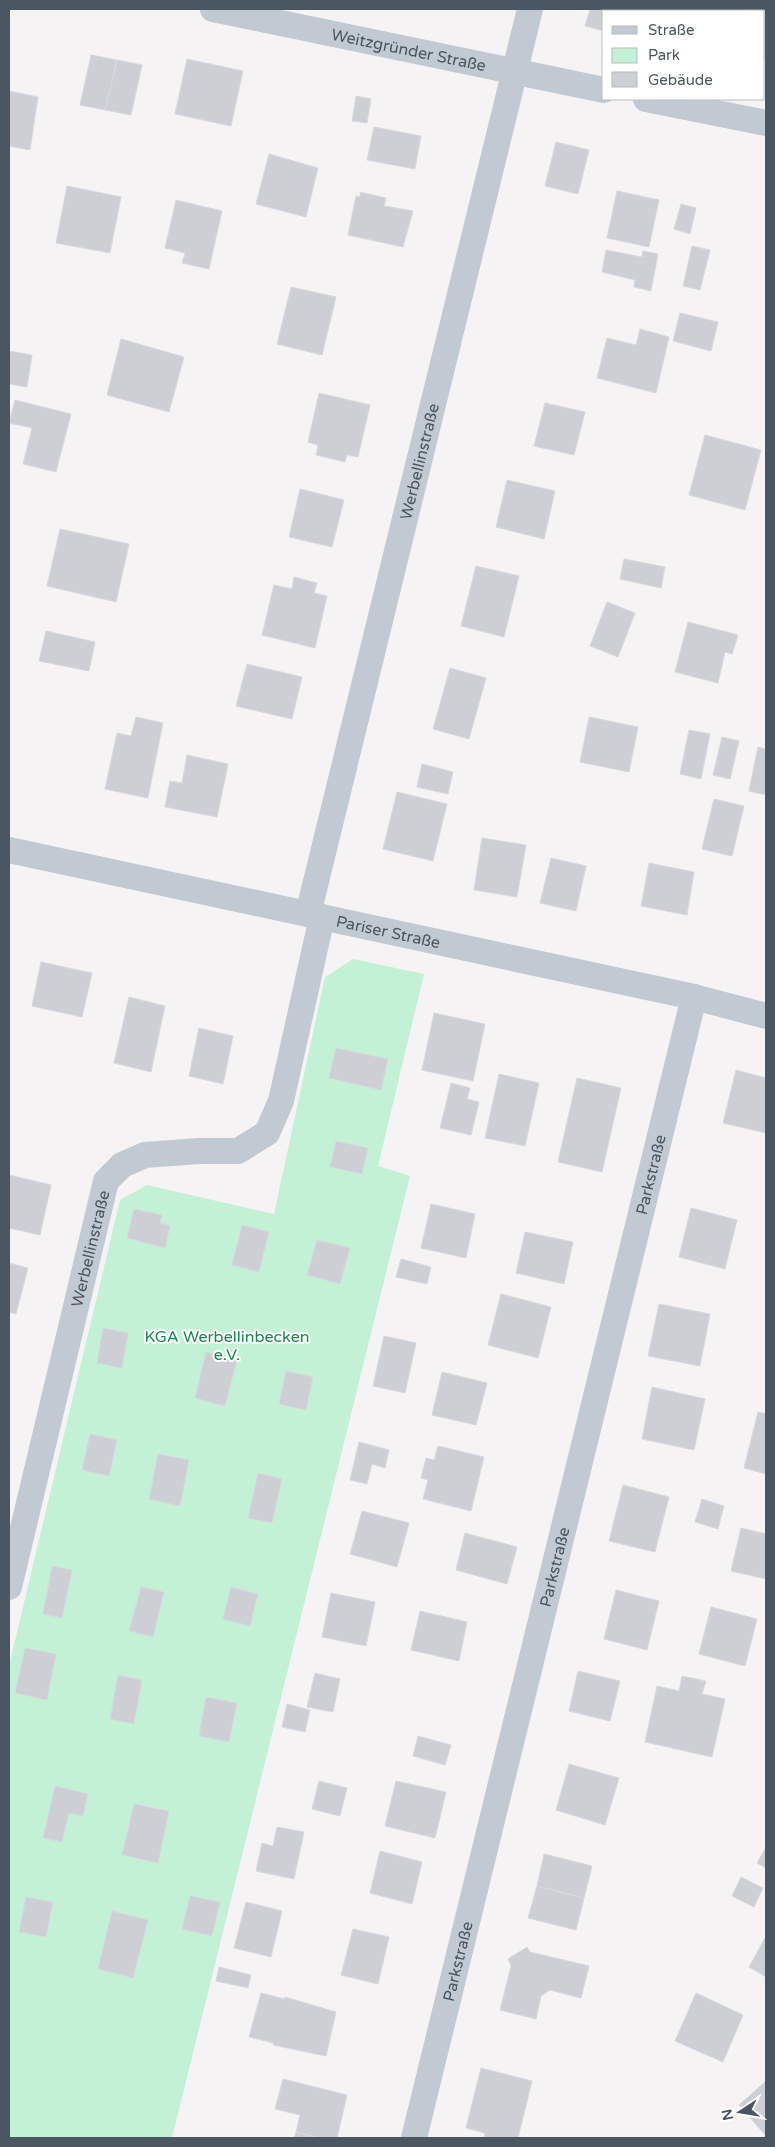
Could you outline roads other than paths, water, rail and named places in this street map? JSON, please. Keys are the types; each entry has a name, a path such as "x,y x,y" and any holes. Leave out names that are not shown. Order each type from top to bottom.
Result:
{"street":[{"name":"Weitzgründer Straße","path":"213,9 602,90"},
{"name":"Werbellinstraße","path":"9,1587 106,1181 122,1165 146,1155 199,1151 238,1152 267,1132 281,1101 315,915 530,9"},
{"path":"651,100 766,124"},
{"name":"Pariser Straße","path":"9,850 694,997 766,1016"},
{"name":"Parkstraße","path":"414,2138 694,997"}],"park label":[{"name":"KGA Werbellinbecken e.V.","path":"227,1345"}]}
